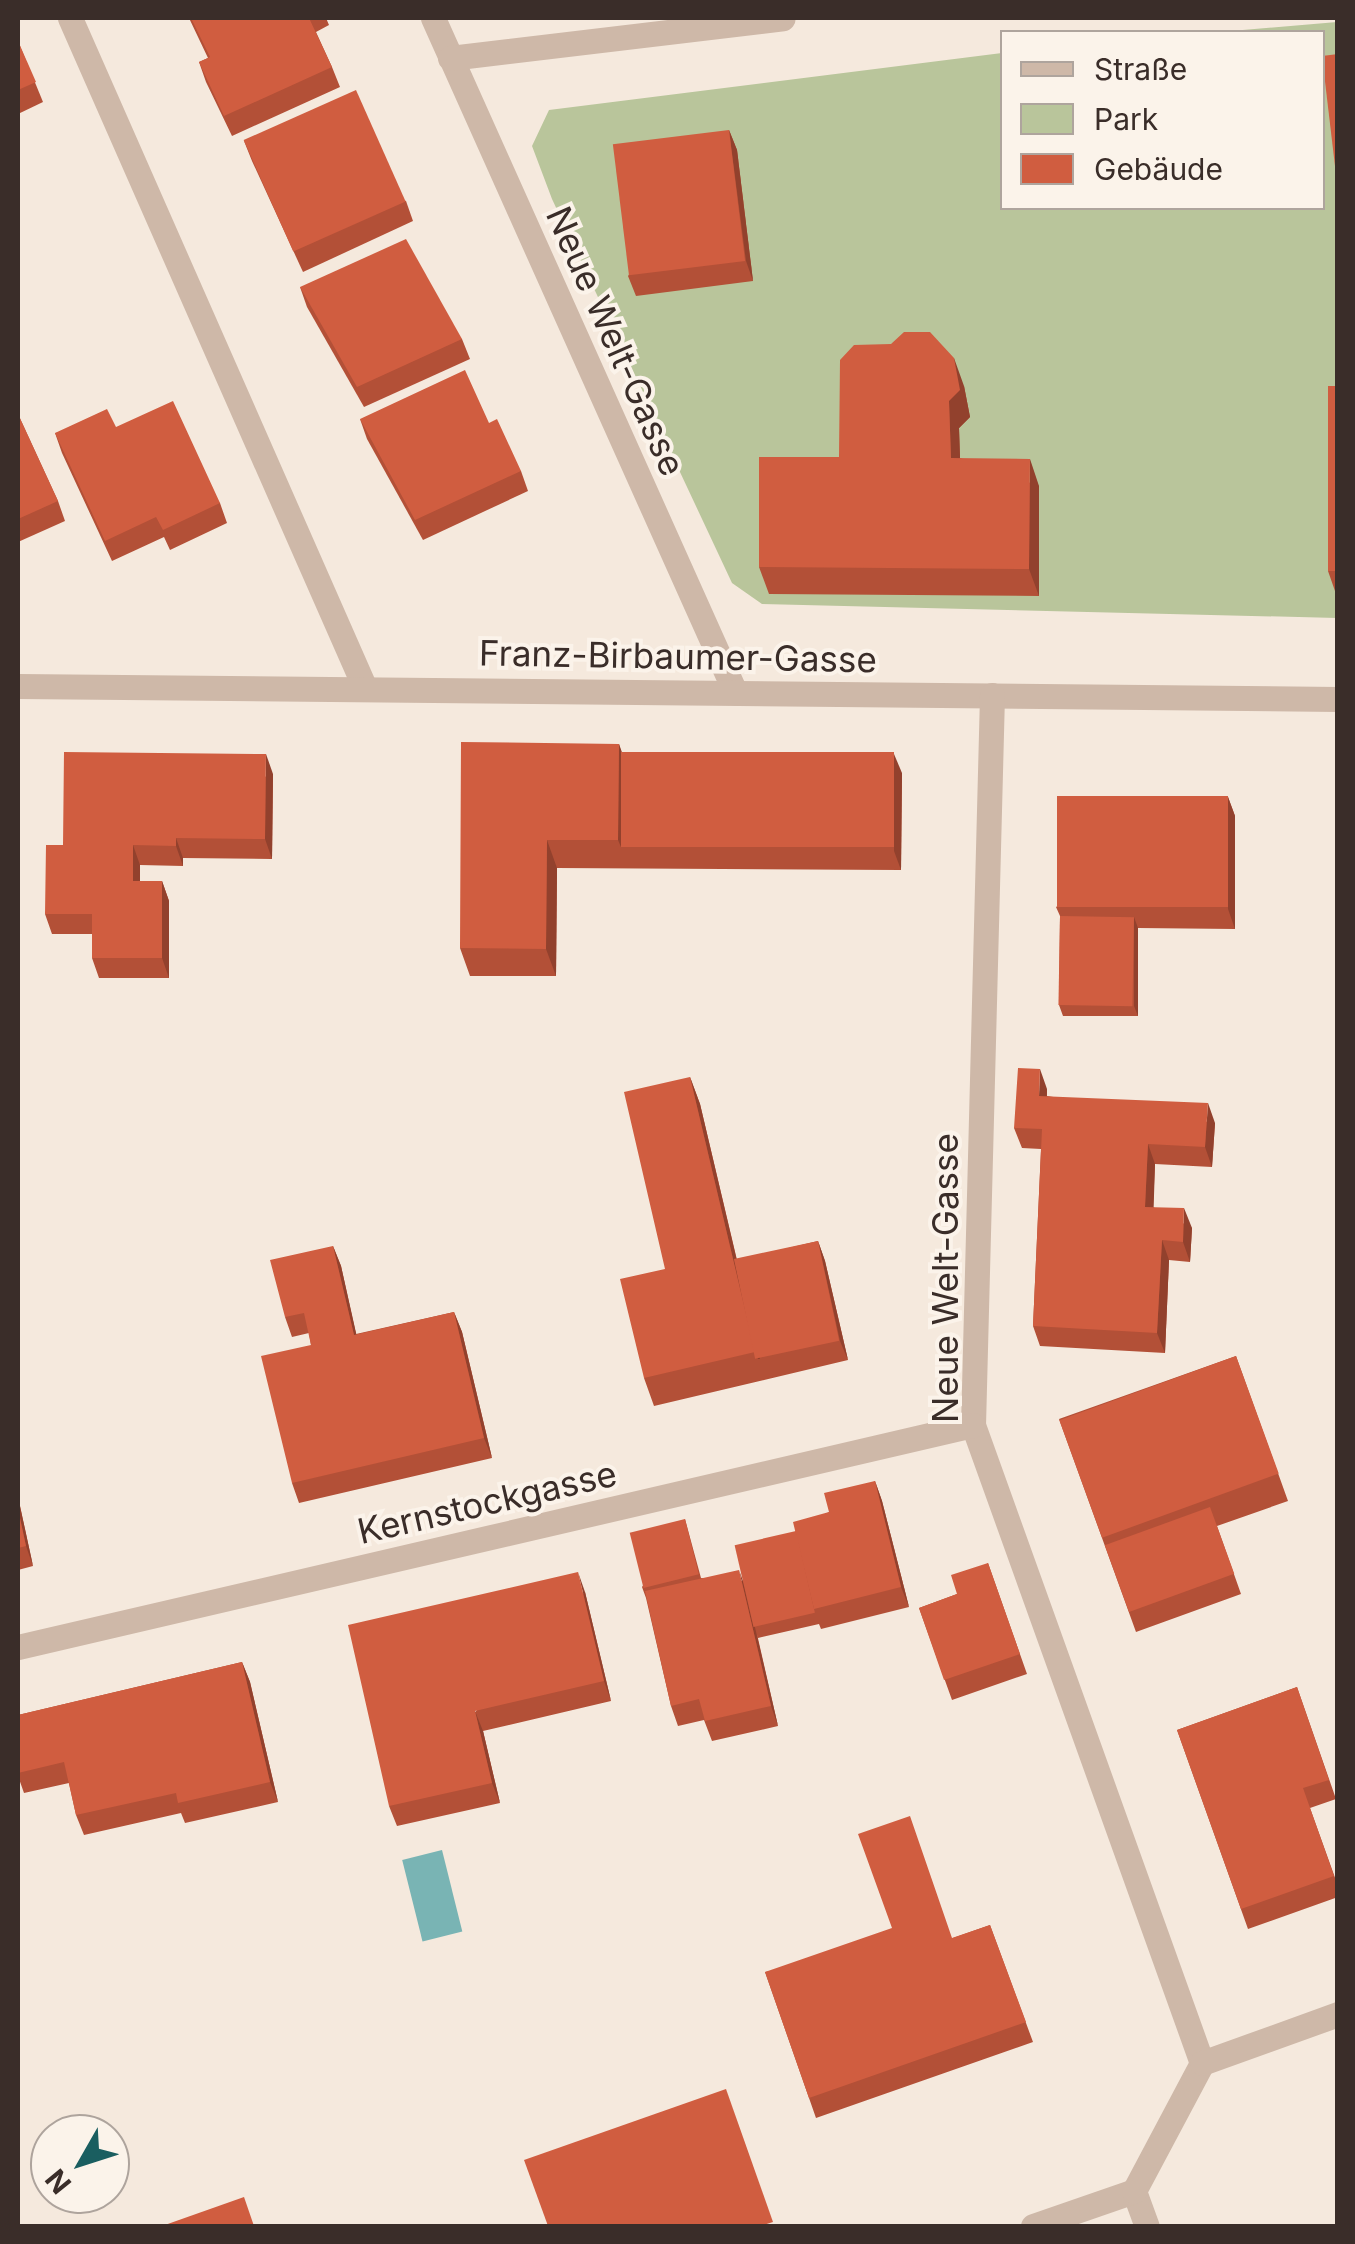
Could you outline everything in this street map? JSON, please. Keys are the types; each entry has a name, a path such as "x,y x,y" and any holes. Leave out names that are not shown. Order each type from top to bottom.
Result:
{"street":[{"path":"70,18 366,688"},
{"name":"Neue Welt-Gasse","path":"433,18 735,692"},
{"path":"450,58 782,18"},
{"name":"Franz-Birbaumer-Gasse","path":"18,686 1338,699"},
{"name":"Neue Welt-Gasse","path":"992,695 973,1424 1202,2063"},
{"name":"Kernstockgasse","path":"18,1646 973,1424"},
{"path":"1033,2226 1134,2191 1202,2063 1338,2014"},
{"path":"1134,2191 1147,2226"}],"green space":[{"path":"1337,22 1337,618 762,604 732,583 552,199 532,146 549,110 1000,53 1000,210 1325,210 1325,30 1243,30"}],"water":[{"path":"442,1850 462,1932 423,1941 402,1860"}],"building":[{"path":"191,18 309,18 332,67 224,116 199,62 210,57"},
{"path":"18,41 36,82 18,90"},
{"path":"1338,54 1338,183 1325,81 1325,56"},
{"path":"356,90 406,201 293,251 244,140"},
{"path":"729,130 745,261 629,275 613,144"},
{"path":"406,239 462,339 357,387 300,287"},
{"path":"904,332 930,332 954,358 960,390 949,401 951,458 1030,459 1029,569 759,567 759,457 839,457 840,360 854,345 891,344"},
{"path":"465,370 489,423 497,419 521,471 415,520 360,419"},
{"path":"1328,386 1338,386 1338,571 1328,571"},
{"path":"173,401 220,503 163,530 156,517 105,541 55,433 107,409 116,427"},
{"path":"18,414 58,501 18,519"},
{"path":"461,742 619,744 618,840 547,840 546,949 460,948"},
{"path":"64,752 266,754 265,839 176,838 176,846 133,845 133,881 162,881 162,958 92,958 92,914 45,914 46,845 63,845"},
{"path":"621,752 894,752 894,847 621,847"},
{"path":"1057,796 1228,796 1228,907 1057,907"},
{"path":"1060,916 1134,917 1132,1006 1058,1005"},
{"path":"1018,1068 1040,1069 1039,1096 1208,1103 1205,1147 1148,1144 1145,1207 1184,1208 1183,1242 1162,1240 1157,1333 1033,1326 1042,1129 1014,1128"},
{"path":"690,1077 755,1352 644,1378 620,1279 665,1269 624,1092"},
{"path":"818,1241 839,1341 755,1359 734,1259"},
{"path":"333,1246 354,1335 454,1312 484,1438 292,1483 261,1356 311,1345 304,1313 285,1317 270,1260"},
{"path":"1236,1356 1279,1473 1102,1538 1059,1420"},
{"path":"875,1481 901,1587 814,1609 793,1522 829,1512 824,1493"},
{"path":"1210,1507 1234,1574 1129,1612 1105,1545"},
{"path":"18,1509 26,1546 18,1548"},
{"path":"685,1519 699,1574 643,1588 630,1533"},
{"path":"796,1531 815,1613 754,1627 735,1545"},
{"path":"988,1563 1020,1654 944,1680 919,1608 957,1594 951,1575"},
{"path":"739,1570 771,1706 705,1721 699,1699 671,1706 645,1591"},
{"path":"578,1572 604,1681 475,1711 492,1783 389,1806 348,1625"},
{"path":"242,1662 270,1782 178,1803 176,1793 76,1815 64,1762 18,1773 18,1715"},
{"path":"1297,1687 1329,1780 1303,1788 1334,1876 1241,1909 1177,1730"},
{"path":"910,1816 952,1938 990,1925 1026,2022 809,2098 765,1972 892,1928 858,1834"},
{"path":"726,2089 773,2222 760,2226 548,2226 524,2160"},
{"path":"244,2197 254,2226 162,2226"}]}
